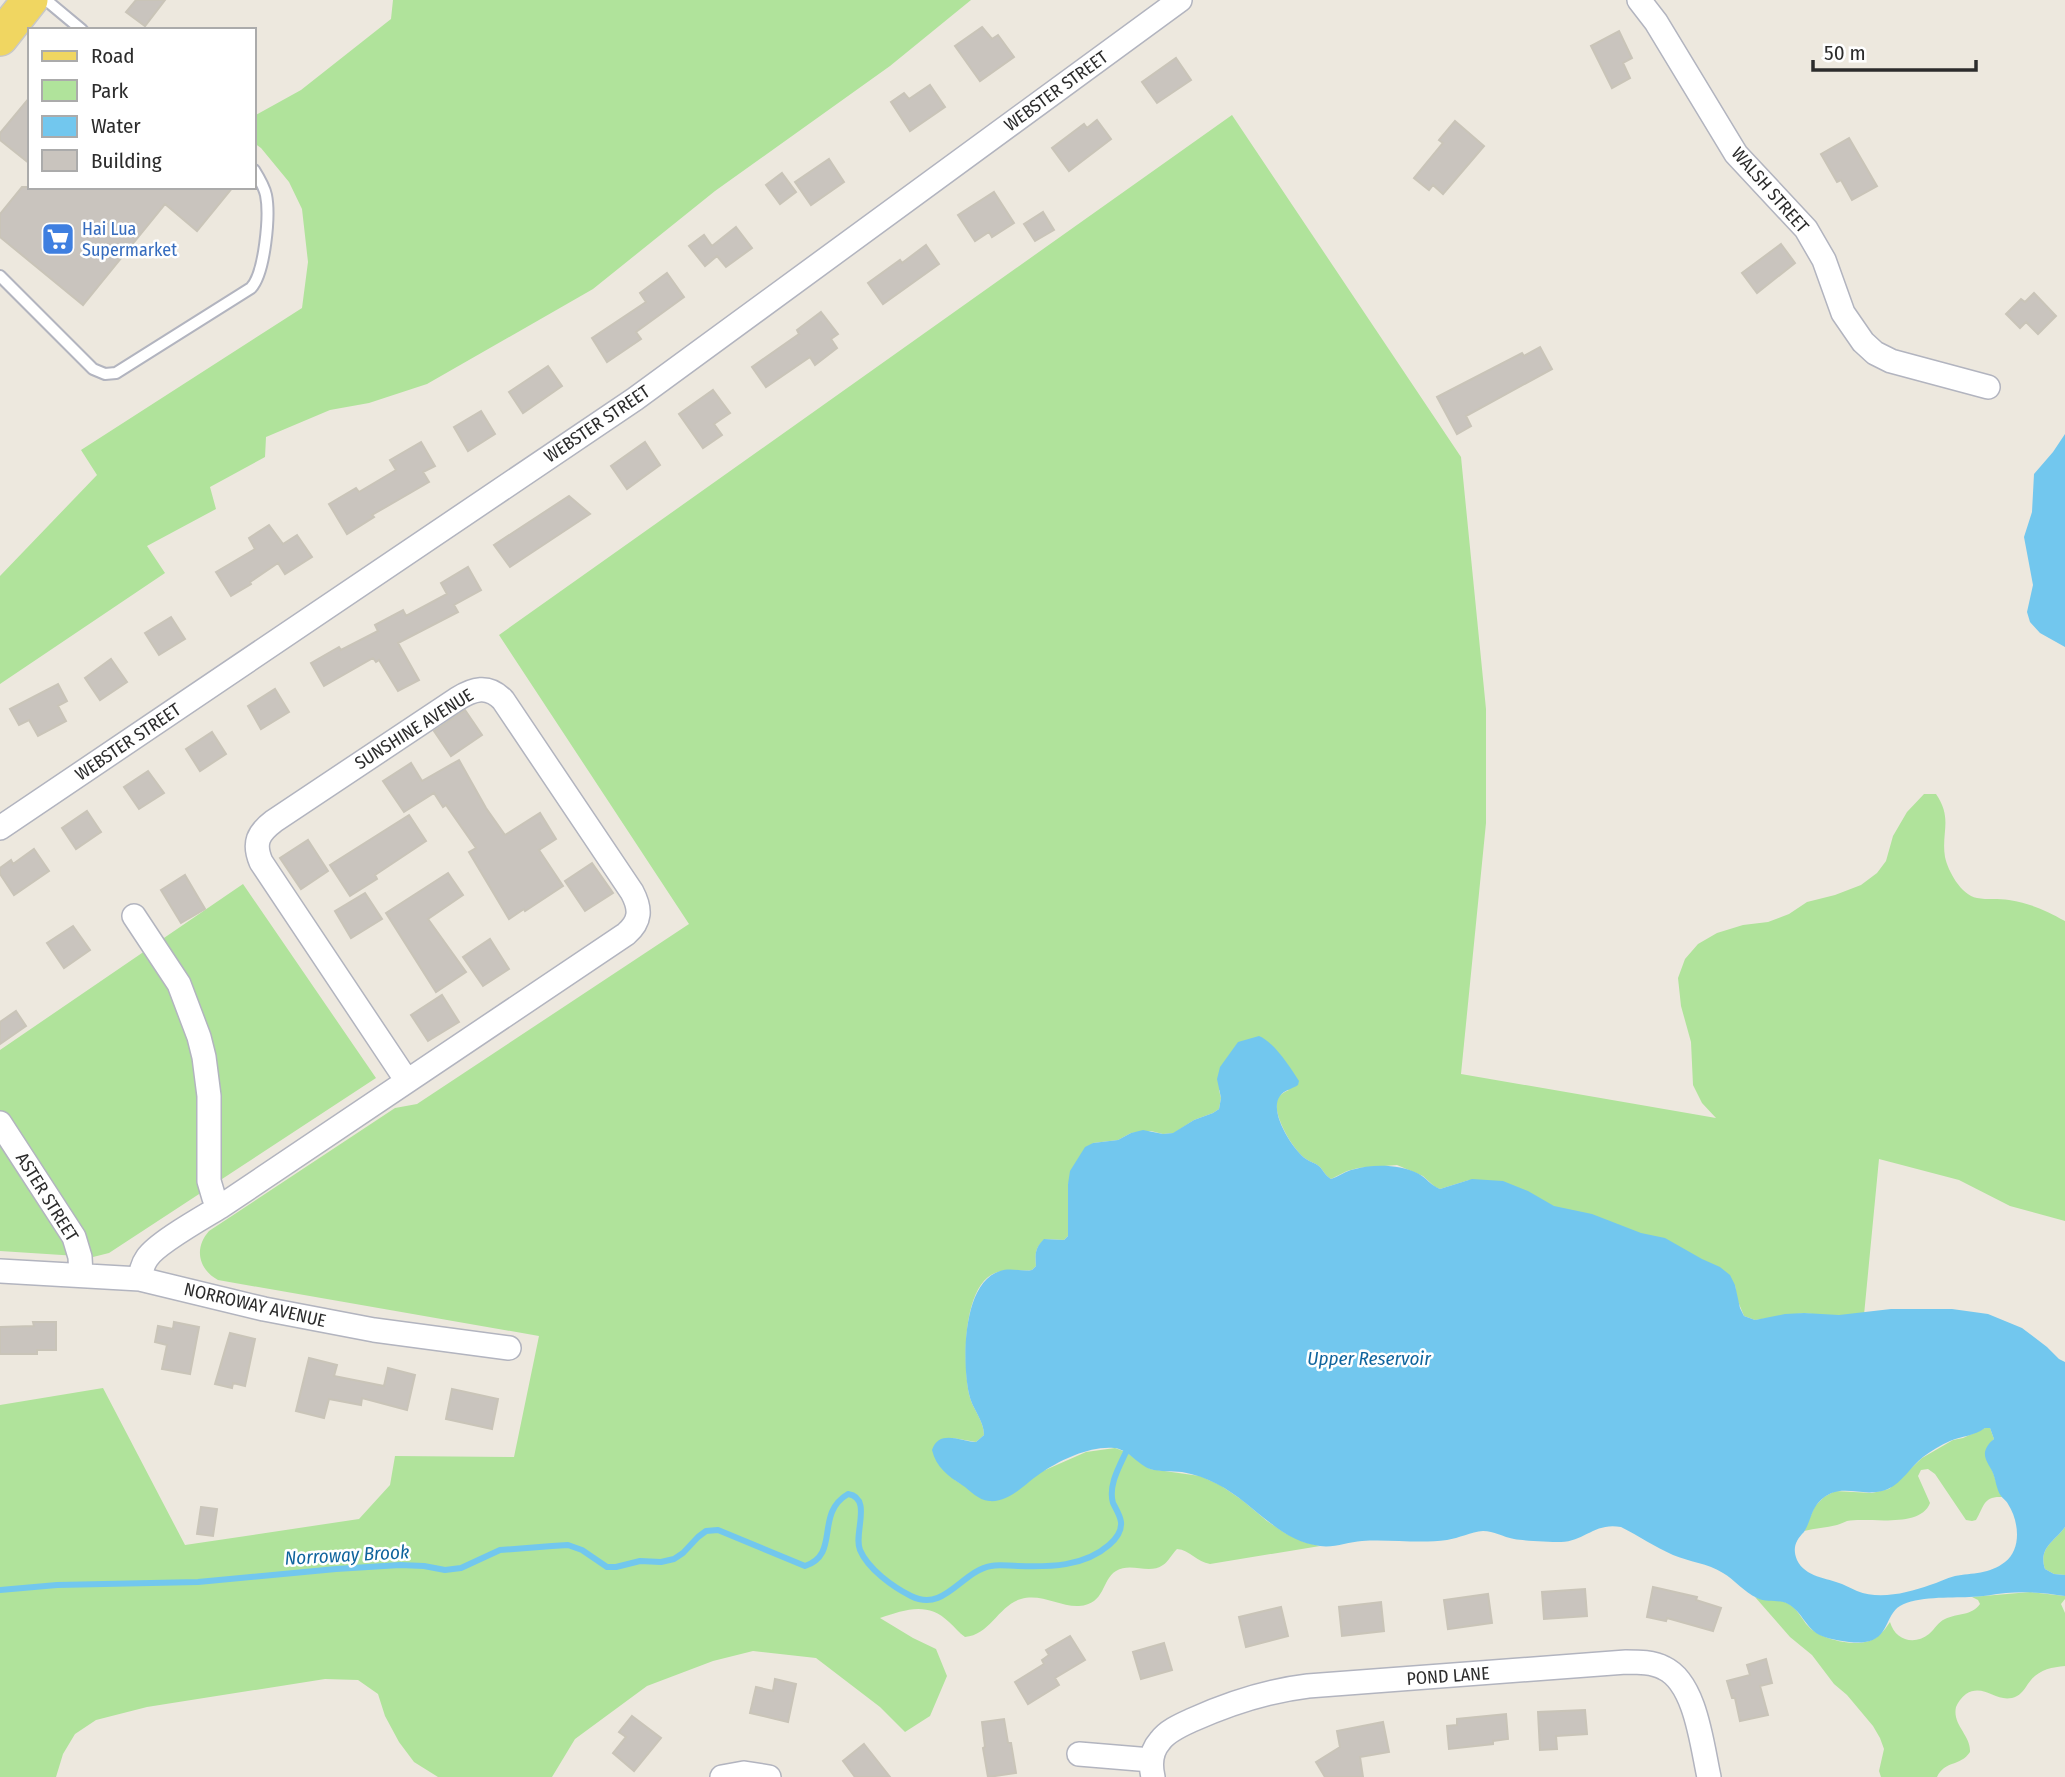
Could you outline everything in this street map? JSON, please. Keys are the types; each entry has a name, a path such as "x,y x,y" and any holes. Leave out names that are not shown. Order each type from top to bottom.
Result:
{"main road":[{"path":"0,38 30,0"}],"street":[{"name":"WEBSTER STREET","path":"0,828 635,399 1180,0"},
{"name":"WALSH STREET","path":"1639,0 1656,22 1736,154 1806,229 1824,260 1843,313 1863,342 1875,353 1891,361 1987,387"},
{"name":"SUNSHINE AVENUE","path":"140,1279 144,1263 154,1250 220,1207 626,934 636,922 639,907 632,892 511,711 498,695 486,689 472,691 445,706 274,821 257,839 261,862 407,1081"},
{"path":"134,916 179,984 199,1037 209,1096 209,1181 220,1207"},
{"name":"ASTER STREET","path":"0,1123 74,1237 80,1256 81,1275"},
{"name":"NORROWAY AVENUE","path":"0,1271 140,1279 264,1309 374,1330 509,1348"},
{"name":"POND LANE","path":"1152,1769 1160,1740 1169,1732 1216,1709 1270,1691 1639,1662 1664,1668 1679,1680 1693,1710 1709,1777"},
{"path":"1079,1754 1152,1769"},
{"path":"722,1777 744,1773 769,1777"}],"lane":[{"path":"46,0 80,28"},
{"path":"0,276 93,369 105,374 116,373 255,284 261,266 269,215 266,192 256,174"}],"green space":[{"path":"393,0 971,0 890,66 715,191 593,289 427,384 369,403 330,410 266,437 265,457 210,487 216,509 147,546 165,573 0,684 0,576 97,475 81,450 302,308 308,262 302,209 289,182 256,144 256,115 301,90 391,19"},
{"path":"1232,115 1461,457 1486,709 1486,823 1461,1074 1716,1118 1702,1103 1693,1085 1691,1042 1681,1006 1678,978 1685,959 1698,944 1717,933 1743,925 1768,922 1789,914 1807,902 1861,885 1877,873 1886,861 1893,836 1907,812 1924,794 1936,794 1945,818 1945,857 1952,875 1966,892 1977,898 2025,903 2065,921 2065,1221 2010,1206 1959,1180 1879,1159 1864,1315 1804,1313 1755,1320 1744,1316 1735,1285 1469,1180 1440,1189 1423,1176 1397,1165 1358,1168 1331,1179 1301,1155 1285,1132 1278,1115 1277,1100 1289,1090 1219,1090 1219,1109 1174,1133 1131,1133 1118,1140 1093,1143 1068,1184 1068,1236 1064,1240 1045,1239 1036,1251 1036,1266 1032,1270 995,1273 984,1281 976,1293 971,1309 967,1328 966,1365 969,1394 984,1435 976,1442 953,1438 955,1480 961,1484 1043,1471 1086,1452 1115,1448 1126,1452 1150,1469 1200,1476 1220,1485 1285,1533 1320,1546 1210,1564 1177,1549 1165,1564 1158,1568 1128,1568 1116,1571 1099,1596 1088,1604 1072,1606 1036,1598 1021,1599 1006,1607 981,1631 965,1637 941,1615 924,1609 907,1610 880,1618 936,1649 947,1676 930,1716 905,1732 880,1707 816,1658 753,1651 713,1661 647,1686 575,1739 552,1777 438,1777 414,1762 399,1742 385,1716 378,1694 358,1680 325,1679 147,1707 96,1720 75,1734 63,1754 56,1777 0,1777 0,1405 103,1388 185,1545 359,1519 390,1485 395,1456 514,1457 539,1336 218,1280 206,1270 200,1258 201,1244 209,1231 395,1108 417,1104 689,924 499,635"},
{"path":"243,884 376,1078 109,1253 93,1257 0,1251 0,1050"},
{"path":"1990,1428 1994,1439 1988,1448 1988,1457 2002,1497 1988,1500 1976,1520 1966,1520 1935,1474 1928,1469 1921,1470 1918,1476 1930,1503 1916,1516 1893,1520 1847,1521 1804,1531 1815,1506 1824,1497 1835,1491 1872,1493 1889,1489 1922,1458 1953,1440"},
{"path":"2065,1527 2065,1575 2054,1574 2045,1569 2045,1550"},
{"path":"2030,1592 2065,1596 2061,1604 2065,1613 2065,1666 2042,1671 2017,1696 2004,1698 1973,1691 1964,1696 1955,1713 1968,1740 1970,1752 1962,1760 1944,1768 1937,1777 1881,1777 1879,1771 1884,1749 1873,1726 1834,1684 1812,1655 1790,1637 1755,1597 1791,1605 1809,1627 1820,1635 1843,1642 1859,1643 1877,1637 1890,1622 1901,1637 1917,1640 1929,1634 1943,1620 1977,1608 1980,1604 1972,1597"}],"water":[{"path":"2065,434 2065,647 2040,633 2030,622 2027,612 2033,585 2024,537 2032,512 2034,474"},
{"name":"Upper Reservoir","path":"1259,1036 1265,1039 1291,1069 1299,1081 1298,1085 1280,1096 1277,1111 1280,1120 1289,1139 1301,1154 1331,1179 1351,1170 1385,1166 1417,1173 1440,1189 1472,1179 1503,1181 1554,1206 1592,1214 1641,1233 1665,1238 1720,1267 1730,1275 1735,1285 1744,1316 1755,1320 1785,1314 1839,1315 1891,1309 1952,1309 1988,1314 2022,1328 2065,1362 2065,1527 2045,1550 2043,1562 2045,1569 2054,1574 2065,1575 2065,1596 2021,1592 1915,1601 1895,1610 1883,1632 1873,1640 1850,1642 1822,1636 1812,1630 1788,1604 1757,1598 1717,1570 1673,1555 1621,1527 1604,1527 1577,1539 1561,1542 1514,1539 1483,1531 1436,1541 1373,1541 1320,1546 1291,1537 1213,1482 1186,1473 1150,1469 1124,1451 1114,1448 1086,1451 1068,1458 1004,1499 989,1501 978,1497 943,1470 932,1450 935,1444 945,1438 976,1442 984,1435 969,1394 966,1363 968,1325 978,1291 987,1278 1000,1271 1032,1270 1036,1266 1037,1248 1044,1239 1064,1240 1068,1236 1070,1171 1085,1147 1093,1143 1118,1140 1143,1130 1173,1133 1219,1109 1221,1098 1217,1079 1220,1067 1238,1042","holes":["1990,1428 1994,1439 1986,1448 1985,1457 1999,1493 2015,1518 2017,1534 2014,1550 2005,1562 1987,1571 1955,1576 1912,1591 1884,1595 1857,1591 1817,1576 1801,1566 1795,1552 1796,1544 1816,1506 1826,1496 1834,1492 1878,1492 1888,1489 1936,1448"]}],"building":[{"path":"136,0 165,0 145,26 126,12"},
{"path":"982,27 992,39 998,35 1014,57 980,81 955,46"},
{"path":"1619,31 1632,58 1623,63 1630,78 1612,88 1591,46"},
{"path":"1176,58 1191,80 1157,103 1142,82"},
{"path":"930,85 945,107 910,131 891,102 904,93 909,99"},
{"path":"28,99 28,162 0,140 0,133"},
{"path":"1097,120 1111,139 1069,171 1052,148 1084,124 1087,128"},
{"path":"1455,121 1484,146 1443,194 1433,185 1429,190 1414,178 1443,143 1439,140"},
{"path":"1849,138 1877,186 1852,200 1841,180 1837,182 1821,154"},
{"path":"829,159 844,182 811,205 795,182"},
{"path":"782,173 796,192 780,204 766,185"},
{"path":"22,187 231,189 197,231 165,204 83,305 0,237 0,214"},
{"path":"994,192 1014,223 992,237 989,232 975,241 958,215"},
{"path":"1043,212 1054,230 1035,241 1024,224"},
{"path":"736,227 752,248 726,267 717,256 705,266 689,246 704,235 712,246"},
{"path":"1781,244 1795,263 1757,293 1742,273"},
{"path":"926,245 939,264 883,304 868,283"},
{"path":"667,273 684,297 636,332 641,339 607,362 592,338 646,302 640,293"},
{"path":"2034,293 2056,316 2038,334 2026,322 2020,328 2006,314 2021,299 2025,302"},
{"path":"821,312 838,334 831,339 837,348 815,365 810,357 766,387 752,367 799,334 797,330"},
{"path":"1540,347 1552,369 1466,416 1471,426 1457,434 1437,397 1522,353 1524,356"},
{"path":"548,366 562,386 523,413 509,392"},
{"path":"713,390 730,413 714,424 722,435 703,448 679,414"},
{"path":"481,411 495,434 468,451 454,427"},
{"path":"421,442 435,466 423,472 429,482 372,515 374,517 347,534 329,504 356,488 359,492 396,470 390,460"},
{"path":"645,442 660,465 627,489 611,466"},
{"path":"569,496 590,514 510,567 494,545"},
{"path":"269,525 283,544 297,535 312,557 285,574 278,563 231,596 216,572 255,549 249,538"},
{"path":"468,567 481,590 454,605 458,612 398,643 419,680 398,691 379,660 376,662 373,658 324,686 311,663 339,647 341,650 378,631 375,625 403,610 406,616 447,594 441,583"},
{"path":"171,617 185,639 159,655 145,633"},
{"path":"111,659 127,682 100,700 85,678"},
{"path":"58,684 67,701 58,706 66,721 38,736 29,720 19,725 10,709"},
{"path":"275,689 289,712 261,729 248,706"},
{"path":"465,710 482,735 451,756 434,731"},
{"path":"212,732 226,754 200,771 186,749"},
{"path":"459,760 505,835 540,813 556,839 539,850 563,886 509,919 469,852 476,848 446,805 443,807 434,793 404,812 383,781 411,763 422,781"},
{"path":"148,771 164,793 139,809 124,787"},
{"path":"87,811 101,832 76,849 62,828"},
{"path":"409,815 426,841 375,875 377,879 350,896 330,865"},
{"path":"308,840 328,871 301,889 280,858"},
{"path":"34,849 49,871 14,895 0,874 0,868 11,860 13,864"},
{"path":"592,863 613,893 585,911 565,881"},
{"path":"448,873 463,895 428,919 466,972 436,992 386,913"},
{"path":"185,875 205,909 181,923 161,890"},
{"path":"365,893 382,919 351,938 335,911"},
{"path":"73,926 90,950 64,968 47,943"},
{"path":"490,939 509,969 483,986 463,957"},
{"path":"442,995 459,1022 428,1041 411,1015"},
{"path":"16,1011 26,1026 0,1044 0,1022"},
{"path":"33,1322 56,1322 56,1350 37,1350 37,1354 0,1354 0,1327 34,1326"},
{"path":"174,1322 199,1327 190,1374 162,1369 167,1345 155,1342 158,1326 173,1329"},
{"path":"230,1333 255,1339 245,1386 233,1383 232,1388 215,1384"},
{"path":"309,1358 337,1365 334,1376 384,1386 388,1368 415,1375 407,1410 362,1398 361,1405 329,1399 324,1418 296,1411"},
{"path":"452,1389 498,1399 492,1429 446,1419"},
{"path":"201,1507 217,1509 213,1536 197,1534"},
{"path":"1653,1587 1697,1597 1696,1600 1721,1608 1713,1631 1667,1618 1666,1621 1647,1617"},
{"path":"1585,1589 1587,1616 1544,1619 1542,1592"},
{"path":"1488,1594 1492,1623 1448,1629 1444,1600"},
{"path":"1381,1602 1384,1631 1342,1636 1339,1607"},
{"path":"1281,1607 1288,1636 1246,1647 1239,1617"},
{"path":"1070,1636 1085,1660 1055,1678 1059,1685 1028,1704 1015,1682 1044,1664 1042,1660 1049,1655 1046,1650"},
{"path":"1164,1643 1172,1670 1141,1679 1133,1652"},
{"path":"1766,1659 1772,1683 1760,1686 1768,1715 1740,1721 1735,1698 1732,1698 1727,1681 1750,1675 1747,1665"},
{"path":"775,1679 796,1684 788,1722 750,1713 756,1687 773,1691"},
{"path":"1585,1710 1587,1734 1556,1736 1557,1749 1540,1750 1538,1712"},
{"path":"1506,1714 1508,1739 1493,1741 1493,1744 1449,1749 1447,1726 1457,1725 1457,1719"},
{"path":"632,1716 661,1738 634,1771 613,1753 626,1737 619,1732"},
{"path":"1004,1719 1016,1773 988,1777 982,1722"},
{"path":"1383,1722 1389,1752 1360,1757 1363,1777 1325,1777 1316,1762 1340,1747 1337,1731"},
{"path":"864,1744 890,1777 855,1777 843,1761"}],"waterway":[{"name":"Norroway Brook","path":"0,1590 57,1585 198,1582 400,1565 445,1570 461,1568 500,1550 568,1545 582,1550 607,1567 616,1567 640,1561 661,1562 674,1559 706,1531 718,1530 805,1566 816,1560 822,1552 832,1512 838,1502 848,1494 859,1502 861,1518 858,1543 869,1564 882,1577 911,1596 923,1600 934,1599 980,1569 1001,1565 1042,1566 1077,1562 1109,1545 1121,1529 1112,1490 1126,1452"}],"place":[{"name":"Hai Lua Supermarket","path":"58,239"}]}
